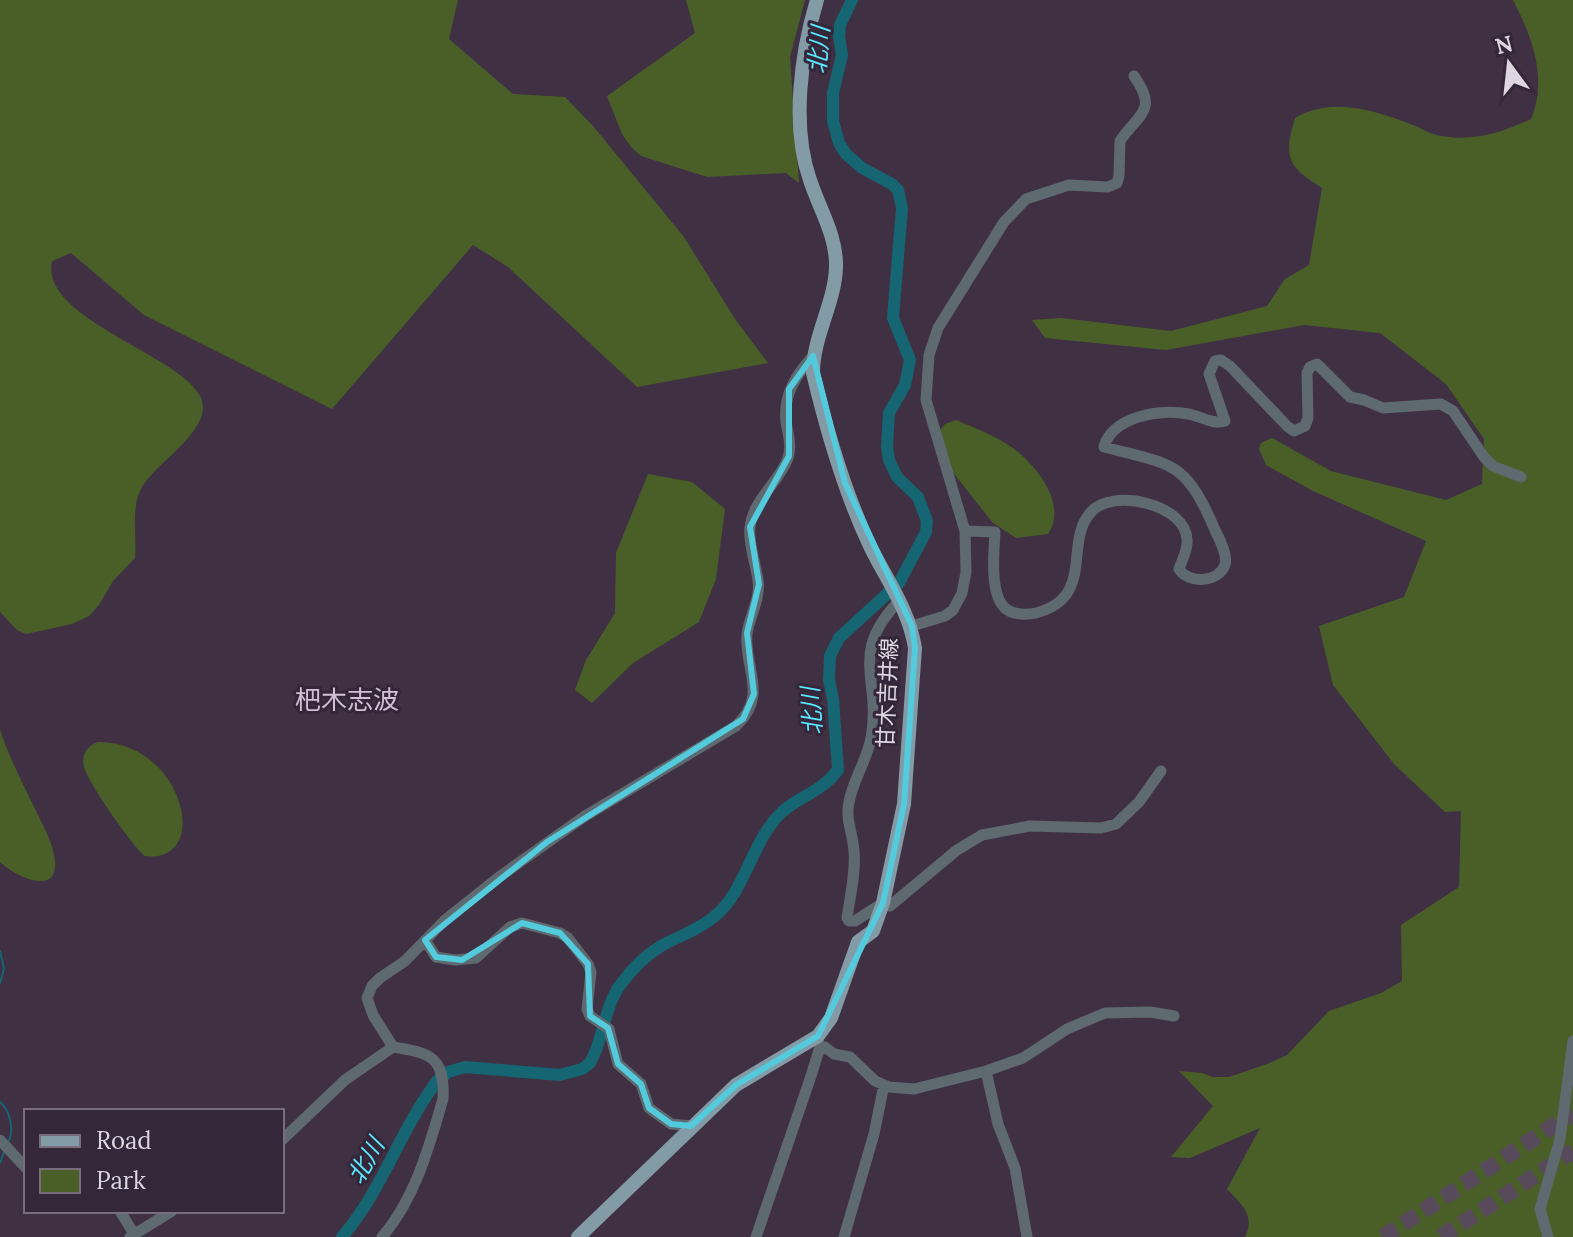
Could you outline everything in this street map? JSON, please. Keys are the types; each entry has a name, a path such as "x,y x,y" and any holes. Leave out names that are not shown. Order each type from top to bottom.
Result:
{"main road":[{"name":"甘木吉井線","path":"817,0 806,38 799,134 809,177 832,238 836,266 833,288 813,356 813,373 845,483 871,547 912,626 915,648 904,804 883,903 873,931 858,942 831,1018 819,1041"},
{"path":"578,1237 736,1085 819,1041"}],"street":[{"path":"912,626 945,616 958,603 966,572 965,531 926,400 933,340 1004,222 1026,199 1069,185 1108,187 1117,183 1120,141 1146,107 1143,88 1134,76"},
{"path":"393,1047 373,1015 367,998 380,978 405,961 456,912 547,842 743,719 754,694 747,633 759,584 750,527 753,512 789,456 786,418 789,389 813,356"},
{"path":"965,531 995,532 996,585 1001,603 1015,613 1029,615 1046,610 1063,597 1076,571 1083,526 1091,512 1102,504 1119,499 1133,500 1161,510 1185,529 1188,540 1179,569 1181,574 1188,579 1199,580 1218,575 1226,560 1222,544 1197,490 1187,477 1170,465 1104,447 1106,436 1115,428 1160,413 1185,413 1217,423 1225,421 1209,374 1215,361 1221,360 1294,431 1305,426 1308,418 1307,373 1310,367 1317,364 1350,397 1383,408 1441,404 1453,411 1493,466 1521,477"},
{"path":"900,600 879,625 868,655 871,740 848,802 847,819 854,849 849,921 855,921 883,903 890,906 957,850 982,835 1030,826 1101,828 1116,824 1139,802 1161,771"},
{"path":"425,940 436,957 462,960 476,958 510,927 522,923 546,928 568,938 588,964 591,972 587,1009 590,1016 609,1029 618,1064 641,1084 653,1113 671,1124 691,1126"},
{"path":"756,1237 819,1041 834,1054 850,1057 875,1081 914,1089 986,1071 1034,1053 1067,1029 1105,1013 1150,1012 1174,1016"},
{"path":"1548,1237 1540,1209 1560,1139 1573,1041"},
{"path":"284,1138 345,1080 393,1047 433,1058 442,1075 443,1099 410,1197 399,1217 382,1237"},
{"path":"986,1071 998,1124 1015,1168 1027,1237"},
{"path":"844,1237 874,1134 884,1085"},
{"path":"0,1140 24,1166"},
{"path":"121,1213 132,1236 169,1213"}],"highlighted area":[{"path":"813,356 845,483 912,626 915,648 904,804 883,903 818,1036 736,1085 691,1126 671,1124 649,1108 641,1084 618,1064 608,1028 590,1016 588,964 560,933 522,923 462,960 436,957 425,940 547,842 743,719 754,694 747,633 759,584 750,527 789,456 789,389"}],"green space":[{"path":"0,0 458,0 449,39 513,94 565,97 593,126 684,237 735,319 768,363 637,387 508,267 473,245 332,409 144,315 71,253 52,261 54,281 66,300 86,317 185,379 199,394 203,407 193,432 140,491 135,515 135,558 113,581 99,605 89,616 72,624 26,634 17,630 0,612"},
{"path":"686,0 805,0 790,57 799,183 786,173 707,177 641,156 622,134 607,96 695,33"},
{"path":"1513,0 1573,0 1573,1237 1245,1237 1248,1216 1227,1189 1260,1128 1190,1158 1171,1157 1213,1106 1179,1071 1229,1077 1267,1064 1287,1055 1329,1011 1381,993 1402,981 1401,925 1459,887 1461,811 1445,812 1394,764 1333,685 1319,626 1404,597 1426,541 1313,491 1266,465 1259,449 1261,443 1272,438 1331,471 1446,500 1482,484 1484,439 1446,384 1380,333 1304,325 1166,350 1045,338 1032,320 1061,318 1171,331 1267,306 1285,279 1309,265 1322,188 1302,174 1291,160 1289,143 1295,118 1325,108 1354,108 1454,138 1499,132 1531,119 1538,88 1536,58"},
{"path":"956,420 1006,444 1040,475 1052,499 1054,511 1048,534 1016,538 993,523 951,470 940,431 945,424"},
{"path":"648,474 692,482 725,509 716,579 699,622 633,663 592,703 575,690 586,660 615,613 616,553"},
{"path":"0,730 52,847 55,861 50,879 42,881 24,877 0,862"},
{"path":"98,742 128,747 151,761 169,780 179,802 183,824 178,842 166,854 145,856 121,828 93,786 83,759 88,749"}],"waterway":[{"name":"北川","path":"342,1237 369,1200 437,1081 448,1072 465,1067 560,1075 582,1069 590,1063 611,1002 630,973 655,950 715,916 733,895 776,818 823,785 838,770 829,680 830,656 839,638 899,583 926,532 927,521 918,497 897,477 887,447 889,413 905,385 910,360 893,318 902,208 898,190 862,168 846,154 839,143 833,121 833,93 842,55 840,25 852,0"},
{"path":"0,951 4,969 0,983"},
{"path":"0,1102 10,1120 9,1141"},
{"path":"0,1163 5,1150"}],"tunnel":[{"path":"1383,1237 1573,1113"},
{"path":"1441,1237 1573,1151"}],"district":[{"name":"杷木志波","path":"347,700"}]}
